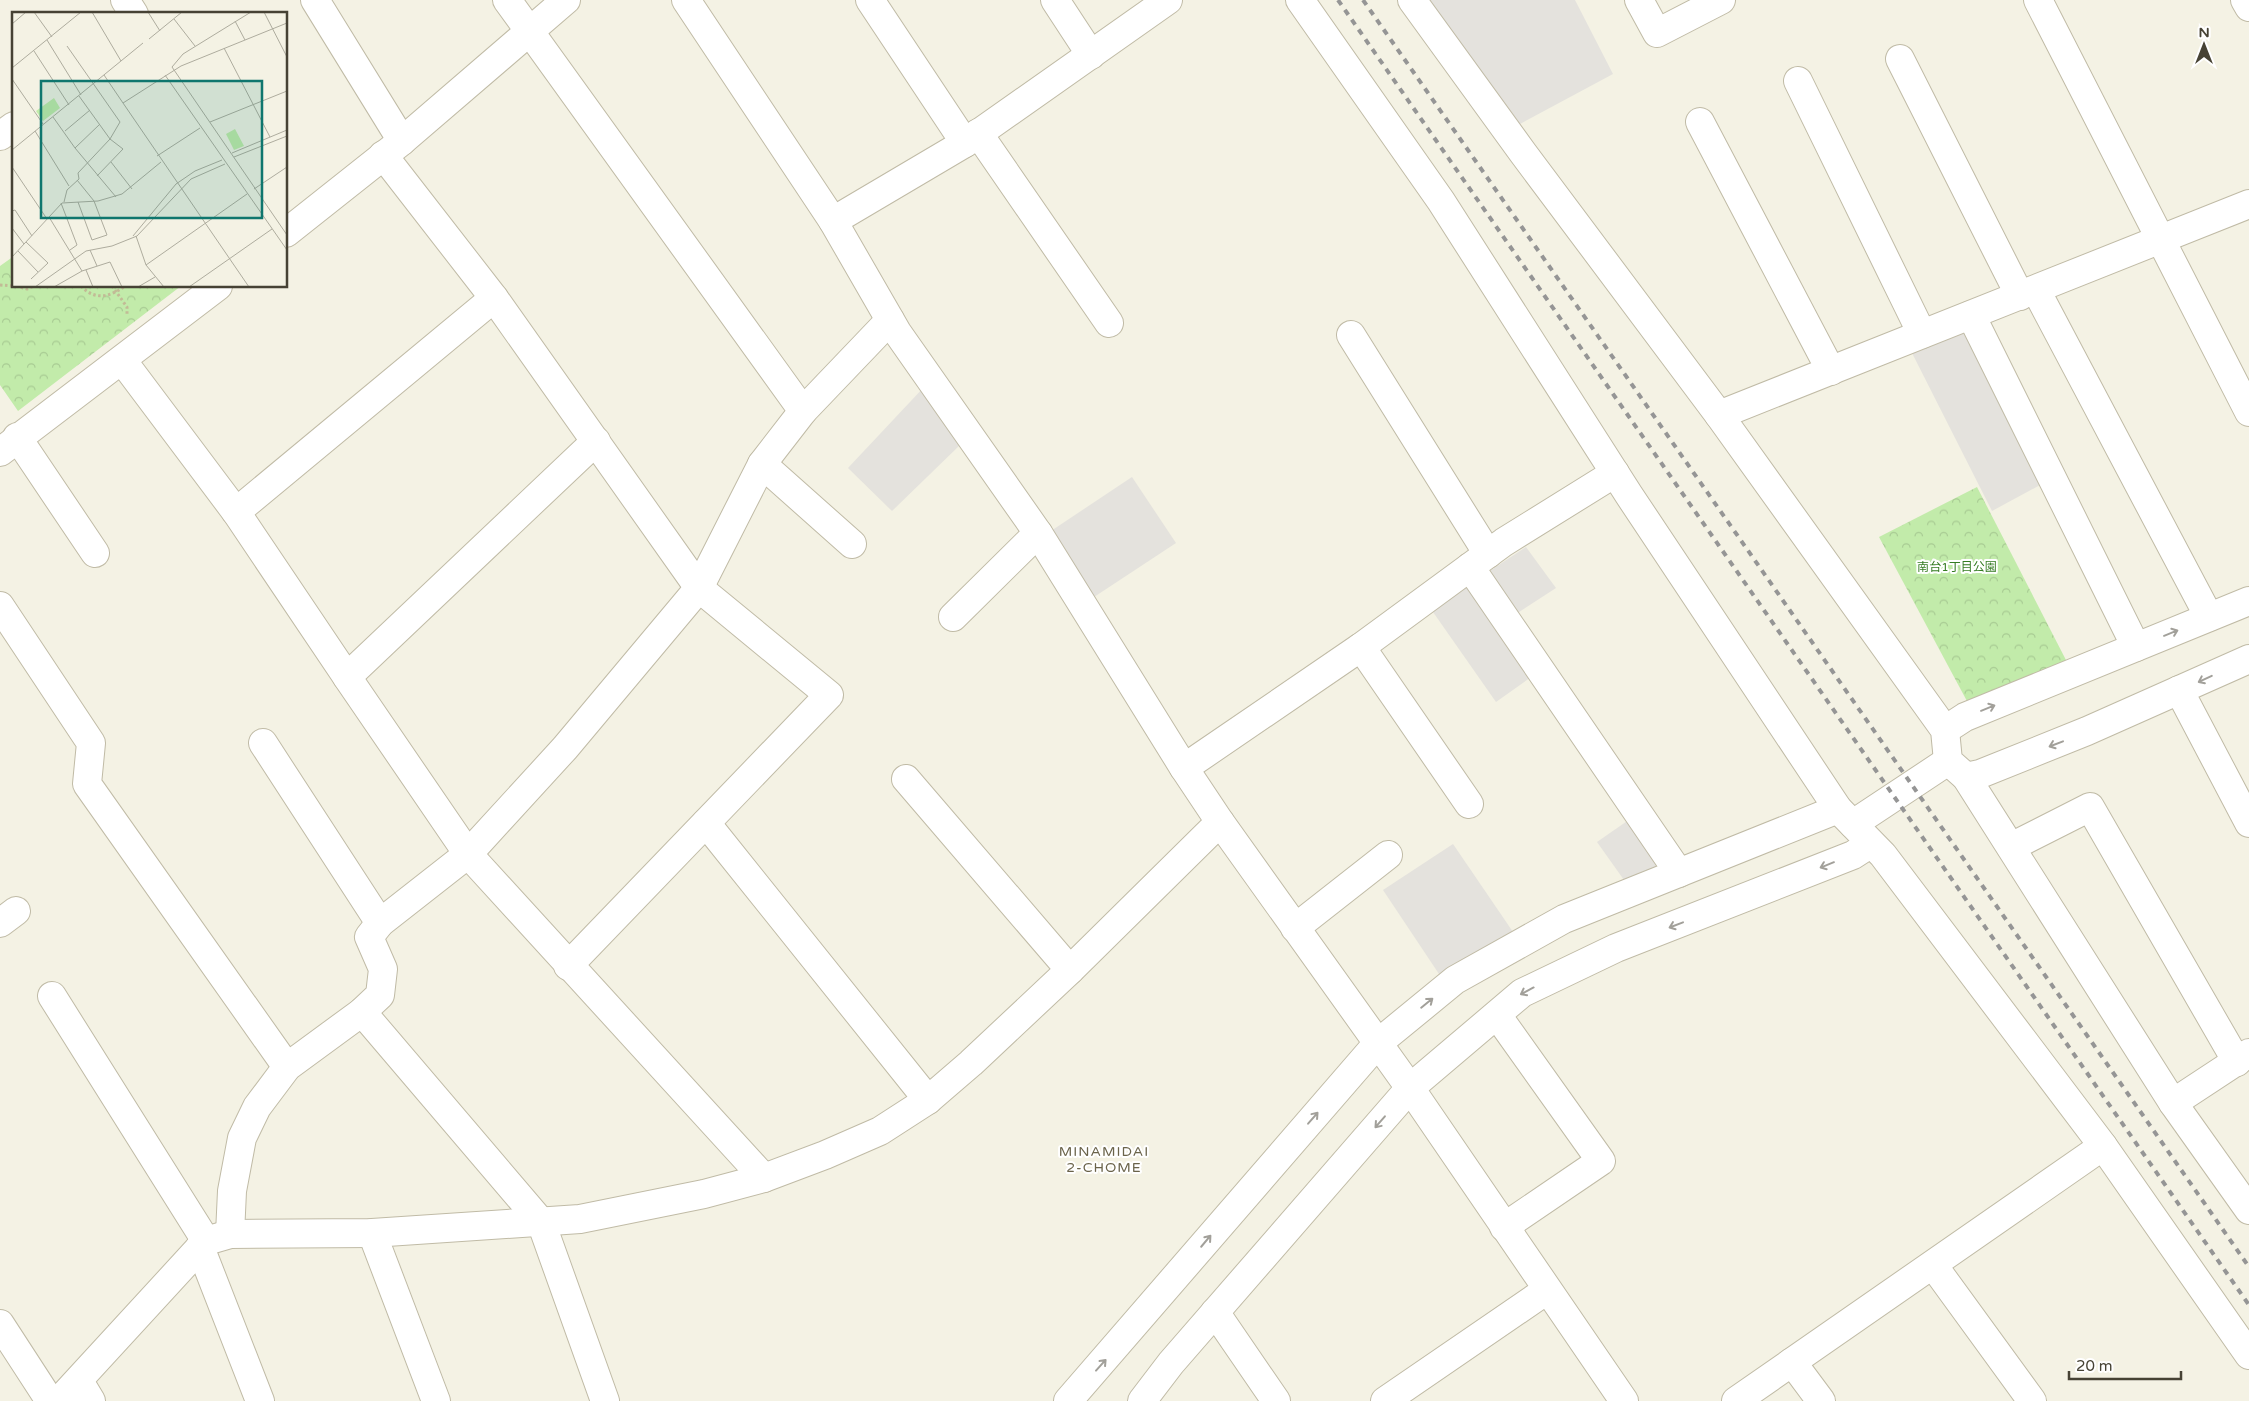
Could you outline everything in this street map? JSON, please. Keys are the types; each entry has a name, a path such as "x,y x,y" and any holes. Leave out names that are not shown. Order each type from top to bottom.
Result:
{"street":[{"path":"126,0 133,12"},
{"path":"315,0 393,148 494,298 699,588 828,695 568,966"},
{"path":"507,0 528,32 803,411"},
{"path":"288,231 393,148 566,0"},
{"path":"686,0 833,221 890,320 1038,533 1184,768 1220,822 1410,1088 1624,1401"},
{"path":"870,0 1109,324"},
{"path":"1055,0 1091,55"},
{"path":"833,221 972,138 1168,0"},
{"path":"1300,0 1442,201 1615,473 1846,816 1882,855 2103,1146 2249,1355"},
{"path":"1412,0 1529,161 1719,415 1945,730 1957,769 2011,847 2173,1103 2249,1210"},
{"path":"1639,0 1657,33 1721,0"},
{"path":"2038,0 2249,412"},
{"path":"2245,0 2249,8"},
{"path":"1900,59 2209,618"},
{"path":"1798,80 1922,334"},
{"path":"1700,122 1831,371"},
{"path":"0,136 12,127"},
{"path":"1719,415 2249,204"},
{"path":"95,553 8,438 122,360 215,288"},
{"path":"236,512 494,298"},
{"path":"1971,315 2136,647"},
{"path":"59,1401 85,1391 212,1240 232,1191 242,1138 257,1107 286,1067 362,1012 380,995 383,969 369,937 380,923 468,854 565,748 699,588 762,464 803,411 890,320"},
{"path":"1351,335 1479,560 1679,873"},
{"path":"122,360 236,512 468,854 568,966 764,1178"},
{"path":"347,677 596,441"},
{"path":"762,464 852,544"},
{"path":"1184,768 1361,647 1479,560 1615,473"},
{"path":"953,617 1038,533"},
{"path":"1945,730 1965,717 2249,601"},
{"path":"0,606 91,743 87,784 286,1067"},
{"path":"1361,647 1469,804"},
{"path":"1068,1401 1377,1044 1455,980 1564,919 1679,873 1846,816 1933,769 1957,769 1980,774 2087,731 2249,659"},
{"path":"2179,690 2249,823"},
{"path":"263,743 380,923"},
{"path":"906,779 1070,970"},
{"path":"2011,847 2090,807 2243,1057 2173,1103"},
{"path":"212,1240 372,1234 590,1217 704,1194 764,1178 826,1155 880,1131 928,1100 972,1063 1070,970 1220,822"},
{"path":"706,823 928,1100"},
{"path":"1147,1399 1171,1363 1410,1088 1522,993 1616,948 1853,855 1870,844"},
{"path":"1296,928 1388,855"},
{"path":"52,996 212,1240 260,1401"},
{"path":"362,1012 540,1222 605,1401"},
{"path":"1497,1015 1601,1161 1504,1227"},
{"path":"1736,1401 2103,1146"},
{"path":"372,1234 436,1401"},
{"path":"1933,1265 2032,1401"},
{"path":"1385,1401 1547,1290"},
{"path":"1215,1312 1276,1401"},
{"path":"0,1324 50,1401"},
{"path":"1792,1362 1821,1401"}],"path":[{"path":"83,288 88,292 102,297 116,293 122,288"},
{"path":"113,288 127,307 127,314 121,318"}],"green space":[{"path":"12,257 12,288 178,288 18,411 0,385 0,266"},
{"name":"南台1丁目公園","path":"1977,487 2067,662 1968,703 1879,537"}],"shaded area":[{"path":"1429,0 1575,0 1613,74 1520,124"},
{"path":"1963,332 2042,484 1992,511 1912,353"},
{"path":"925,386 961,444 892,511 848,468"},
{"path":"1132,477 1176,543 1091,599 1048,533"},
{"path":"1526,547 1556,588 1513,616 1485,574"},
{"path":"1471,583 1534,675 1496,702 1433,612"},
{"path":"1633,817 1666,864 1624,880 1597,842"},
{"path":"1453,844 1513,932 1441,977 1383,890"}],"railway":[{"path":"1338,0 2249,1305"},
{"path":"1363,0 2249,1267"}],"district":[{"name":"MINAMIDAI 2-CHOME","path":"1104,1160"}]}
